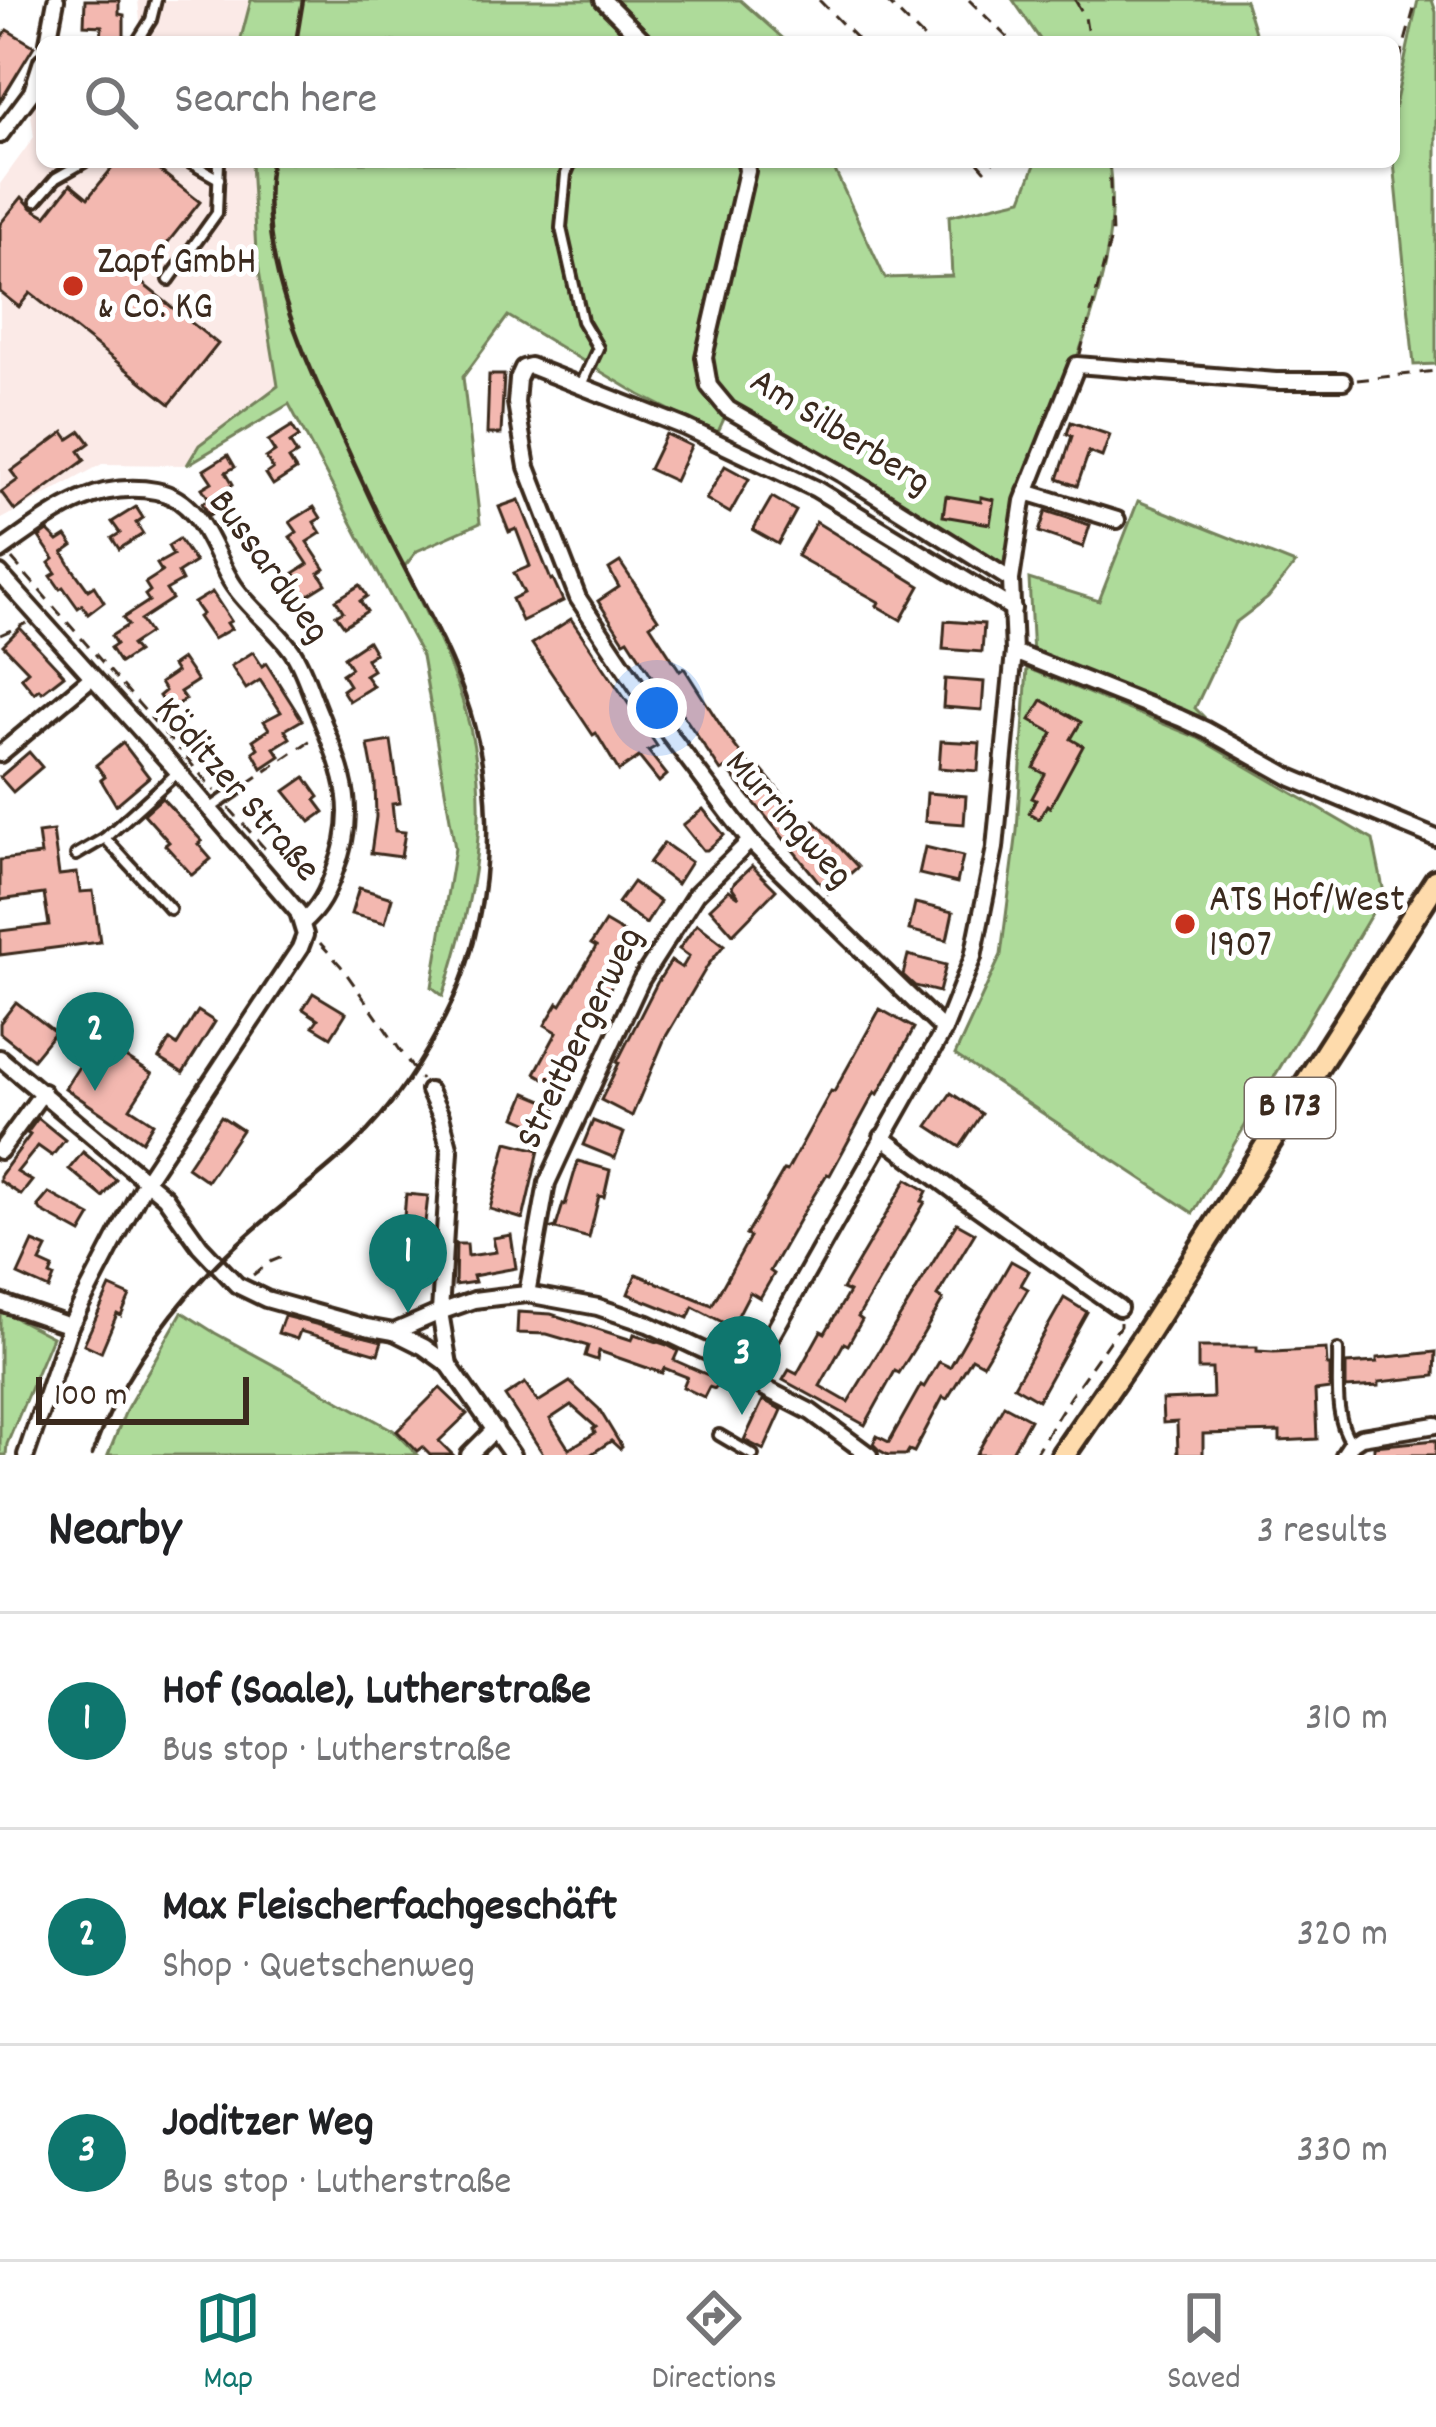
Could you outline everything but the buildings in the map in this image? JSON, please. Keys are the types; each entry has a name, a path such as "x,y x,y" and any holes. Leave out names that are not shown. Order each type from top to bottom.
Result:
{"main road":[{"name":"B 173","path":"1063,1455 1145,1336 1436,880"}],"street":[{"path":"49,36 56,0"},
{"path":"603,0 639,36"},
{"path":"0,135 36,96"},
{"name":"Am Silberberg","path":"747,168 704,357 709,386 728,409 1011,580"},
{"path":"747,1378 944,1030 973,957 995,848 1014,652 1011,580 1026,492 1077,365 1276,381 1343,381"},
{"name":"Murringweg","path":"581,385 530,366 523,368 518,379 516,403 527,467 578,598 669,734 750,841 944,1030"},
{"path":"581,385 685,427 816,489 1013,609"},
{"name":"Bussardweg","path":"0,551 62,508 93,493 161,491 202,523 242,597 297,658 345,780 349,817 339,861 323,902 302,923"},
{"path":"1026,492 1117,520"},
{"name":"Köditzer Straße","path":"0,574 298,912 305,935 146,1180 70,1326 26,1455"},
{"path":"1014,652 1206,730 1328,795 1436,838"},
{"path":"0,754 91,678"},
{"name":"Streitbergerweg","path":"527,1294 547,1183 640,980 696,894 750,841"},
{"path":"0,1058 165,1197 200,1246 237,1286 266,1299 394,1333 424,1347 449,1364 512,1455"},
{"path":"429,1091 450,1151 440,1312 449,1364"},
{"path":"0,1151 43,1093"},
{"path":"882,1136 1119,1308"},
{"path":"394,1333 474,1300 527,1294 598,1307 707,1352 812,1412 869,1455"},
{"path":"0,1302 70,1326"},
{"path":"1348,1449 1372,1434 1436,1425"},
{"path":"470,1455 495,1429"}],"lane":[{"path":"140,36 156,0"},
{"path":"36,202 56,178 74,168"},
{"path":"200,168 219,179"},
{"path":"169,280 218,213 219,168"},
{"path":"568,168 561,228 582,321 598,348 581,385"},
{"path":"76,855 105,838 178,772"},
{"path":"210,809 240,788"},
{"path":"105,838 170,909"},
{"path":"1338,1350 1340,1419 1348,1449"},
{"path":"718,1435 753,1455"}],"path":[{"path":"819,0 854,36"},
{"path":"885,0 922,36"},
{"path":"969,0 1006,36"},
{"path":"1075,0 1085,17 1088,36"},
{"path":"1400,59 1413,0"},
{"path":"1077,365 1112,234 1109,168"},
{"path":"1343,381 1436,371"},
{"path":"0,635 39,617"},
{"path":"240,788 326,730"},
{"path":"302,923 341,966 429,1091"},
{"path":"237,1286 282,1257"},
{"path":"1034,1455 1120,1326 1119,1308"}],"shaded area":[{"path":"138,0 251,0 242,36 141,36"},
{"path":"36,104 36,168 251,168 256,252 278,386 199,445 187,465 102,464 0,520 0,184 34,137 30,107"}],"green space":[{"path":"251,0 603,0 639,36 242,36"},
{"path":"610,0 740,0 780,36 644,36"},
{"path":"1013,0 1245,0 1256,36 1038,36"},
{"path":"1418,0 1432,0 1436,12 1436,364 1414,365 1395,168 1400,168 1400,82"},
{"path":"251,168 834,168 885,278 952,276 949,216 1022,199 1034,168 1109,168 1111,207 1098,292 1024,498 1011,580 728,410 717,434 640,395 508,316 463,377 480,523 417,551 404,567 460,694 478,785 471,891 443,996 432,987 455,848 422,656 289,404 187,465 199,445 278,386 256,252"},
{"path":"1138,501 1295,564 1268,598 1235,623 1195,708 1205,718 1033,655 1029,579 1099,601"},
{"name":"ATS Hof/West 1907","path":"1027,668 1198,738 1373,840 1384,893 1193,1213 955,1055 1001,955 1017,831"},
{"path":"0,1310 52,1337 6,1455 0,1455"},
{"path":"182,1312 393,1430 417,1455 108,1455 127,1408"}],"railway":[{"path":"297,36 303,0"},
{"path":"92,1455 127,1381 191,1292 241,1240 346,1152 409,1078 458,988 482,901 485,791 470,711 444,645 371,501 297,336 273,251 270,168"}],"place":[{"name":"Zapf GmbH & Co. KG","path":"73,286"},
{"name":"ATS Hof/West 1907","path":"1185,924"},
{"name":"Max Fleischerfachgeschäft","path":"95,1091"},
{"name":"Hof (Saale), Lutherstraße","path":"408,1313"},
{"name":"Joditzer Weg","path":"742,1415"}]}
